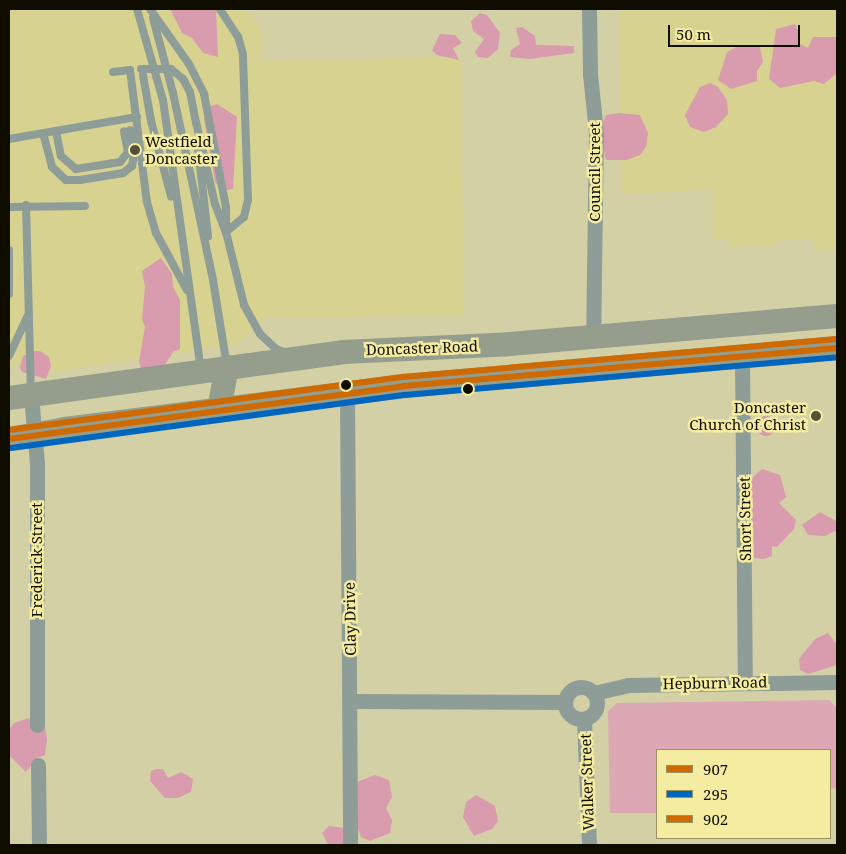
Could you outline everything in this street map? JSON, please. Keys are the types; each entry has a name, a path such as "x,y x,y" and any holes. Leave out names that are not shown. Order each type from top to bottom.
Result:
{"main road":[{"name":"Doncaster Road","path":"20,396 301,357 395,348 474,346 837,316"},
{"path":"593,336 596,370"},
{"path":"9,439 346,393 837,348"},
{"path":"218,409 227,367"},
{"path":"201,371 218,409"}],"street":[{"name":"Council Street","path":"589,9 590,74 596,132 593,336"},
{"name":"Short Street","path":"742,357 745,682"},
{"name":"Clay Drive","path":"346,393 351,701 350,845"},
{"name":"Frederick Street","path":"20,396 36,434 37,724"},
{"name":"Hepburn Road","path":"594,693 628,685 837,682"},
{"path":"579,687 594,693 596,709 584,719 568,713 565,702 569,692 579,687"},
{"path":"351,701 565,702"},
{"name":"Walker Street","path":"584,719 589,845"},
{"path":"38,765 39,845"}],"lane":[{"path":"137,9 163,100 176,204 201,371"},
{"path":"150,9 189,64 204,94 226,207 226,232"},
{"path":"150,9 173,93 213,280 227,367"},
{"path":"220,9 238,37 242,54 248,200 244,217 226,232"},
{"path":"176,204 173,201 150,121 142,72 171,69 183,79 190,92 215,204 226,232 244,305 254,325 276,349 301,357"},
{"path":"113,72 130,70 147,202 156,233 189,294"},
{"path":"9,139 137,117"},
{"path":"196,122 213,280"},
{"path":"44,133 52,167 66,180 80,180 123,173 132,166 134,155 128,130 128,152 120,162 76,169 61,156 56,131"},
{"path":"20,396 30,309 26,205"},
{"path":"9,207 26,205 85,206"},
{"path":"9,250 9,294"},
{"path":"9,356 30,309"}],"shaded area":[{"path":"9,9 245,9 262,29 260,61 461,57 464,315 265,318 238,344 45,373 9,364"},
{"path":"170,9 216,9 218,57 203,53 192,38 182,33"},
{"path":"620,9 837,9 837,249 814,249 813,239 778,239 778,245 730,245 729,239 714,240 714,189 621,195"},
{"path":"480,13 487,15 500,33 498,49 488,58 478,57 475,52 484,39 473,31 471,21"},
{"path":"795,24 800,34 800,44 808,48 813,37 837,37 837,73 824,84 814,81 780,88 769,79 776,29"},
{"path":"522,27 535,36 536,45 574,46 574,53 529,59 510,57 511,50 520,44 516,28"},
{"path":"440,34 455,35 462,43 453,48 459,60 437,55 432,50"},
{"path":"738,46 760,47 763,62 757,71 757,81 731,89 718,80 727,52"},
{"path":"710,83 718,87 727,100 728,114 716,127 704,132 690,127 685,115 700,87"},
{"path":"217,104 237,117 233,189 223,191 215,182 204,119 207,107"},
{"path":"619,113 640,115 648,133 646,147 640,155 627,160 606,160 599,133 606,115"},
{"path":"161,258 172,274 173,287 180,300 180,349 173,352 165,365 141,370 139,361 145,327 142,319 145,287 142,271"},
{"path":"34,351 40,351 49,357 51,366 46,379 22,372 20,367 23,356"},
{"path":"766,416 773,419 776,426 773,433 766,436 759,433 756,426 759,419"},
{"path":"762,469 780,475 786,497 779,503 796,520 794,529 777,547 772,546 772,556 764,559 754,558 740,549 743,486"},
{"path":"820,512 836,521 837,530 825,536 808,535 802,525"},
{"path":"828,633 837,645 837,665 808,674 800,670 799,659 815,639"},
{"path":"829,700 837,708 837,788 831,789 831,749 656,749 656,813 610,813 608,711 617,703"},
{"path":"28,718 45,727 47,739 45,755 37,758 26,772 9,755 9,730 14,723"},
{"path":"163,769 168,778 181,772 193,779 191,792 178,798 165,798 150,781 151,771"},
{"path":"375,775 389,780 392,797 386,808 392,820 390,833 370,841 361,837 354,818 357,782"},
{"path":"476,795 495,806 498,821 492,829 474,836 463,817 466,802"},
{"path":"329,826 351,829 351,845 328,845 322,833"}],"transit line":[{"name":"902","path":"9,430 403,377 836,339"},
{"name":"907","path":"9,439 404,386 837,348"},
{"name":"295","path":"11,448 405,395 837,357"}],"place":[{"name":"Westfield Doncaster","path":"135,150"},
{"name":"Doncaster Church of Christ","path":"816,416"}]}
